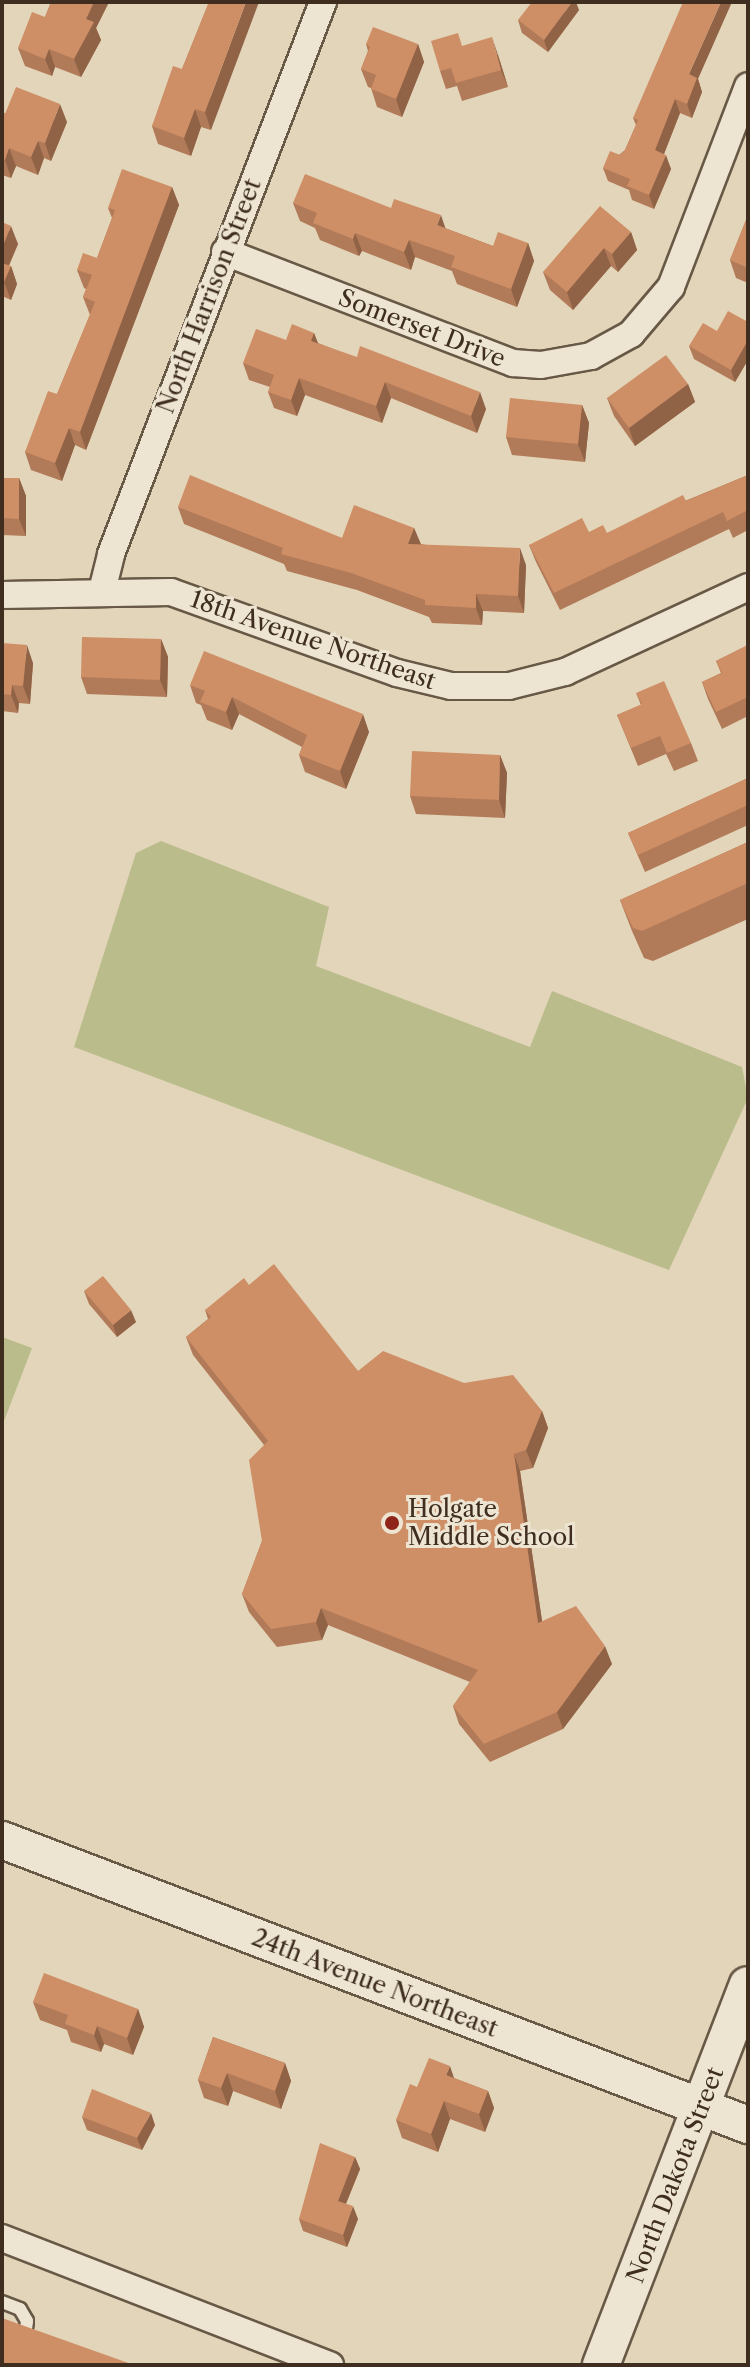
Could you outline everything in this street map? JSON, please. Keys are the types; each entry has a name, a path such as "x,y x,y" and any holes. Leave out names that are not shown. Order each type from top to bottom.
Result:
{"main road":[{"name":"24th Avenue Northeast","path":"2,1840 748,2125"},
{"name":"North Dakota Street","path":"601,2365 748,1985"}],"street":[{"name":"North Harrison Street","path":"102,591 111,554 323,2"},
{"name":"Somerset Drive","path":"225,252 513,363 541,365 591,356 631,334 671,287 748,86"},
{"name":"18th Avenue Northeast","path":"2,595 171,592 426,681 509,686 565,672 748,587"},
{"path":"2,2238 330,2365"}],"lane":[{"path":"2,2302 20,2309 27,2321 25,2337"}],"green space":[{"path":"161,841 329,907 316,966 530,1047 552,991 742,1067 748,1098 669,1270 74,1047 136,853"},
{"path":"2,1337 32,1348 4,1421 2,1420"}],"building":[{"path":"51,2 94,2 86,19 94,22 74,59 49,49 45,59 18,48 32,12 45,17"},
{"path":"209,2 246,2 205,112 195,109 184,138 152,126 173,66 182,69"},
{"path":"532,2 572,2 544,40 518,20"},
{"path":"683,2 721,2 689,74 697,78 687,104 675,99 655,150 666,155 649,195 627,186 630,179 603,168 610,151 620,155 625,150 638,120 633,118"},
{"path":"373,27 418,44 396,99 371,89 376,75 361,69 370,47 366,44"},
{"path":"458,33 462,46 492,37 501,70 456,83 451,68 440,71 431,41"},
{"path":"16,87 60,104 45,143 38,141 31,157 9,148 5,160 2,159 2,113 5,114"},
{"path":"122,169 172,187 80,432 69,428 55,463 25,452 48,391 57,394 95,302 83,297 92,275 77,270 83,253 97,258 115,210 108,208"},
{"path":"305,174 391,208 394,199 441,215 437,225 493,246 498,232 528,243 511,289 451,267 455,256 409,240 404,252 355,233 353,239 313,223 317,213 293,203"},
{"path":"600,206 631,232 612,254 604,248 567,292 543,272"},
{"path":"748,215 748,268 730,260"},
{"path":"2,222 11,226 2,248"},
{"path":"2,263 11,266 4,282 2,281"},
{"path":"728,311 748,322 748,340 731,370 689,346 703,323 717,331"},
{"path":"292,324 314,333 311,341 357,357 360,346 480,392 471,416 385,382 376,406 299,378 291,400 268,392 274,375 243,363 256,329 286,340"},
{"path":"666,355 688,384 629,428 607,398"},
{"path":"510,398 582,405 578,444 506,437"},
{"path":"190,475 342,538 354,505 414,528 408,544 520,548 518,596 476,594 476,608 425,605 425,600 351,573 281,554 283,548 178,507"},
{"path":"748,475 748,510 727,521 723,512 554,593 529,545 582,518 589,532 603,525 607,533 683,495 686,501"},
{"path":"2,478 19,478 19,519 2,518"},
{"path":"82,637 161,639 160,680 81,677"},
{"path":"2,643 27,645 23,686 12,685 11,695 2,694"},
{"path":"748,645 748,697 716,712 702,682 722,673 716,661"},
{"path":"204,651 363,714 340,771 299,755 307,735 232,697 226,712 200,702 205,691 190,685"},
{"path":"664,681 691,743 667,753 660,736 631,748 617,715 642,704 636,693"},
{"path":"412,751 500,755 499,800 410,796"},
{"path":"748,778 748,805 638,855 628,833"},
{"path":"748,842 748,883 642,931 633,928 620,900"},
{"name":"Holgate Middle School","path":"274,1264 358,1371 383,1351 464,1383 513,1375 542,1411 526,1450 514,1454 538,1623 576,1606 605,1646 557,1712 484,1744 453,1706 478,1670 321,1608 316,1622 271,1629 242,1594 262,1541 249,1460 268,1441 186,1337 211,1317 205,1310 244,1278 249,1285"},
{"path":"103,1276 131,1310 113,1325 84,1291"},
{"path":"44,1973 138,2009 127,2038 97,2026 94,2035 65,2024 68,2015 33,2002"},
{"path":"213,2037 285,2063 275,2091 227,2073 221,2088 198,2080"},
{"path":"429,2058 450,2066 446,2075 488,2091 479,2114 444,2101 431,2134 396,2120 410,2084 417,2087"},
{"path":"92,2089 151,2113 137,2138 82,2117"},
{"path":"320,2143 355,2157 338,2201 353,2206 343,2235 299,2219"},
{"path":"2,2318 134,2365 2,2365"}],"place":[{"name":"Holgate Middle School","path":"392,1523"}]}
